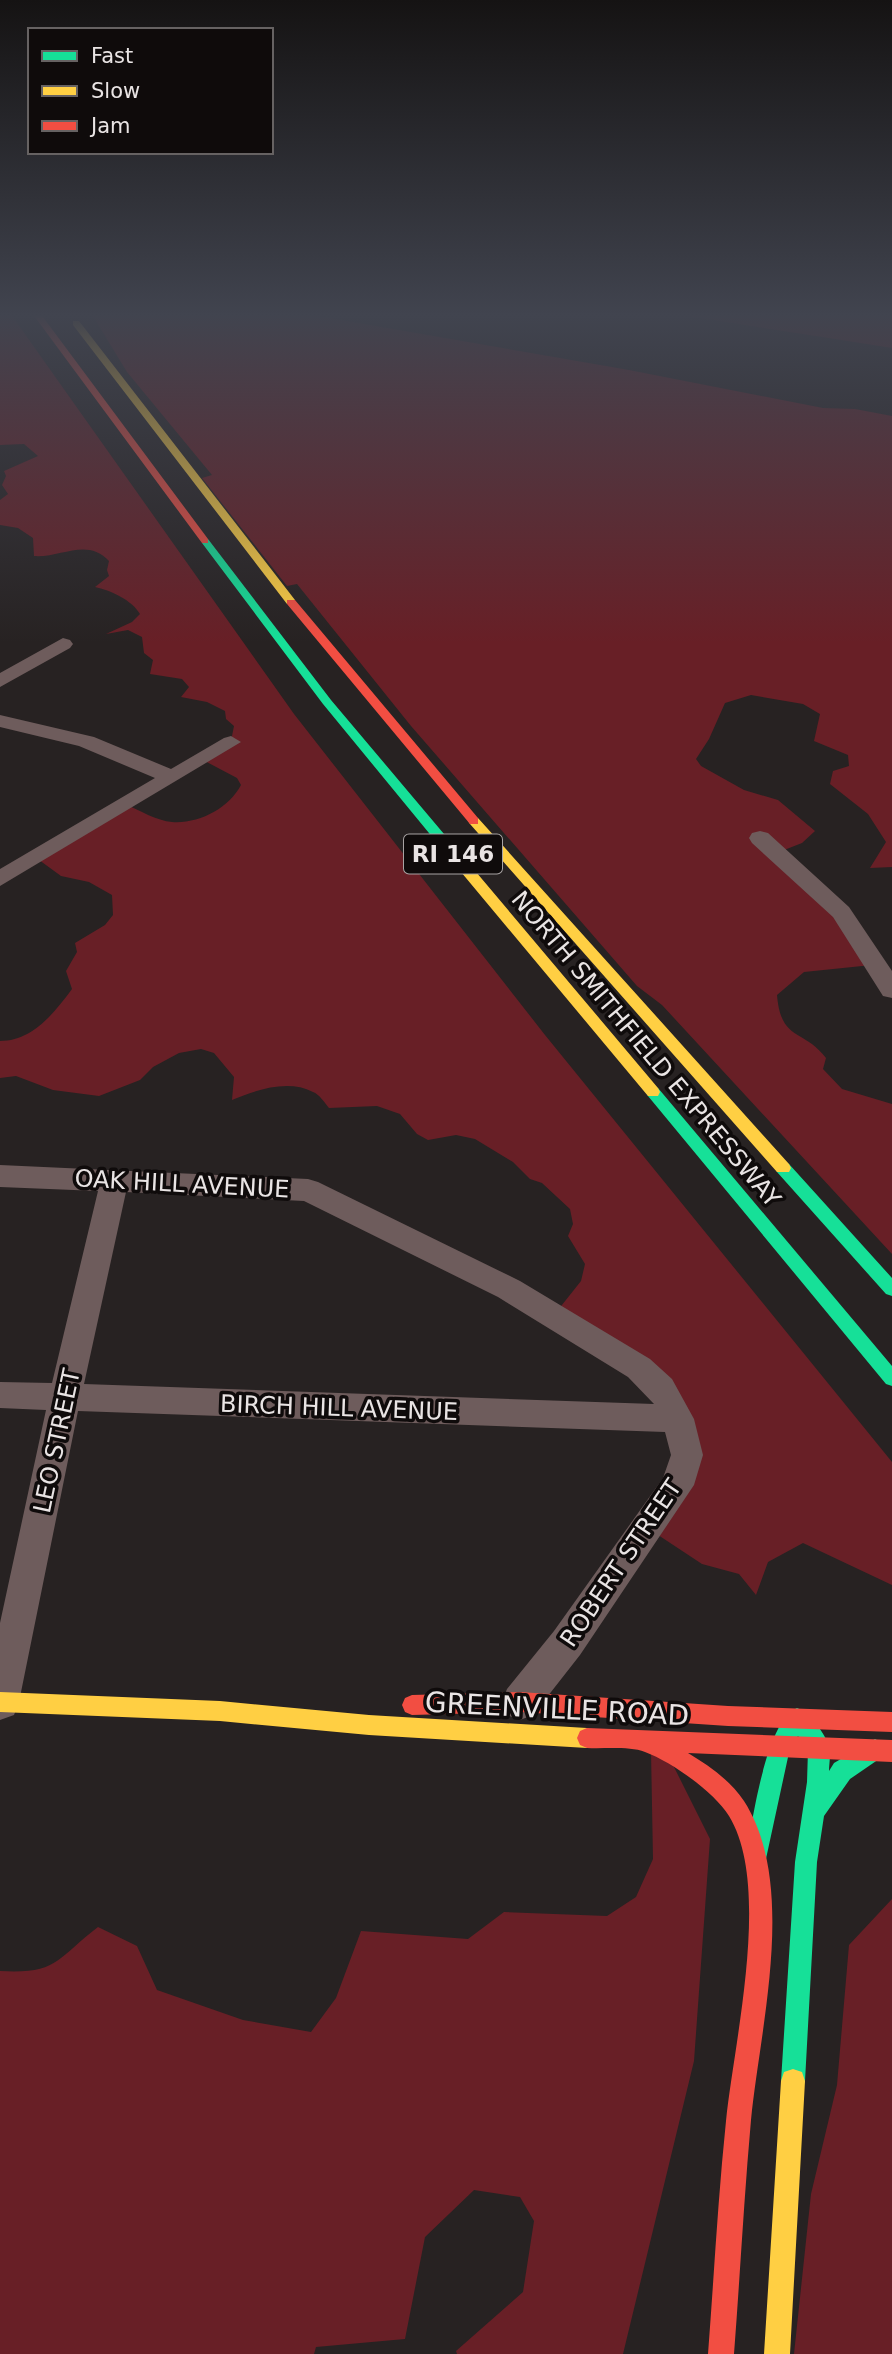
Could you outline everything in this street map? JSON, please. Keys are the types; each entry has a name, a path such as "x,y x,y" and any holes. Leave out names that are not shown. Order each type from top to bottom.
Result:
{"main road":[{"name":"NORTH SMITHFIELD EXPRESSWAY","path":"118,423 327,702 892,1378"},
{"name":"NORTH SMITHFIELD EXPRESSWAY","path":"154,423 359,685 650,1021 892,1289"},
{"name":"GREENVILLE ROAD","path":"1,1702 220,1712 369,1725 646,1741 780,1744 892,1751"},
{"name":"GREENVILLE ROAD","path":"397,1706 520,1702 892,1722"},
{"name":"GREENVILLE ROAD","path":"220,1712 356,1707"},
{"path":"722,2354 739,2118 757,1949 756,1860 780,1744 797,1718 819,1747 806,1862 777,2354"},
{"path":"646,1741 697,1770 726,1799 742,1818 756,1860"},
{"path":"813,1813 842,1771 875,1750"}],"street":[{"path":"0,681 63,644"},
{"path":"0,722 48,728 131,757 169,776"},
{"path":"0,879 169,776 231,742"},
{"path":"760,838 841,912 892,990"},
{"name":"OAK HILL AVENUE","path":"0,1176 307,1190 509,1289"},
{"name":"LEO STREET","path":"1,1702 65,1397 115,1180"},
{"name":"ROBERT STREET","path":"509,1289 639,1368 661,1388 678,1419 687,1455 677,1485 567,1643 520,1702"},
{"name":"BIRCH HILL AVENUE","path":"0,1395 678,1419"}],"shaded area":[{"path":"0,423 88,423 294,714 545,1035 892,1462 892,1585 803,1543 768,1562 756,1595 739,1574 702,1564 649,1529 683,1463 667,1402 554,1315 581,1281 585,1264 568,1236 573,1224 570,1209 542,1183 530,1179 513,1162 475,1139 456,1135 428,1140 417,1134 400,1114 377,1106 329,1108 315,1093 293,1086 272,1087 232,1100 234,1077 214,1053 201,1049 179,1053 153,1067 140,1080 99,1096 53,1090 16,1076 0,1078 0,1041 12,1040 33,1031 50,1016 72,989 66,971 77,952 75,943 105,925 113,915 112,895 89,882 61,876 35,857 125,804 166,821 182,822 212,813 229,801 241,785 237,778 201,759 231,741 234,726 226,719 225,711 207,702 181,697 189,687 182,679 150,674 153,660 144,653 142,637 128,630 106,634 132,622 140,614 120,596 95,587 109,576 109,561 101,554 83,549 34,556 33,538 18,528 0,525 0,500 8,494 2,485 6,476 4,471 38,456 24,444 0,445"},
{"path":"169,423 892,423 892,867 870,868 886,842 868,814 830,784 833,771 849,766 848,755 814,741 820,714 803,704 751,695 725,703 709,739 696,759 701,766 744,790 778,800 815,831 802,843 779,852 807,882 872,965 804,972 777,995 779,1010 788,1028 826,1058 823,1069 842,1089 892,1104 892,1254 662,1005 637,986 411,726 297,584 287,586 202,478 212,475"},
{"path":"663,1745 710,1839 694,2061 623,2354 457,2354 456,2351 523,2292 534,2221 520,2197 474,2190 425,2237 405,2339 316,2347 314,2354 0,2354 0,1971 45,1967 98,1927 137,1946 157,1990 243,2020 311,2032 336,1998 361,1931 468,1939 504,1912 607,1916 636,1897 653,1859 651,1751"},
{"path":"892,1899 892,2354 794,2354 811,2194 837,2085 849,1945"}],"traffic: fast":[{"path":"205,541 327,702 466,869"},
{"path":"653,1092 892,1379"},
{"path":"783,1168 892,1289"},
{"path":"756,1860 780,1744 797,1718 819,1747 818,1782 806,1862 793,2081"},
{"path":"814,1811 842,1771 875,1750"}],"traffic: slow":[{"path":"153,423 291,602"},
{"path":"474,821 783,1168"},
{"path":"466,869 653,1092"},
{"path":"0,1702 220,1711 369,1725 587,1738"},
{"path":"777,2354 793,2081"}],"traffic: jam":[{"path":"117,423 205,541"},
{"path":"291,602 474,821"},
{"path":"412,1705 520,1702 728,1716 892,1722"},
{"path":"587,1738 892,1751"},
{"path":"647,1741 702,1774 736,1807 754,1855 759,1891 758,1967 739,2116 721,2354"}]}
